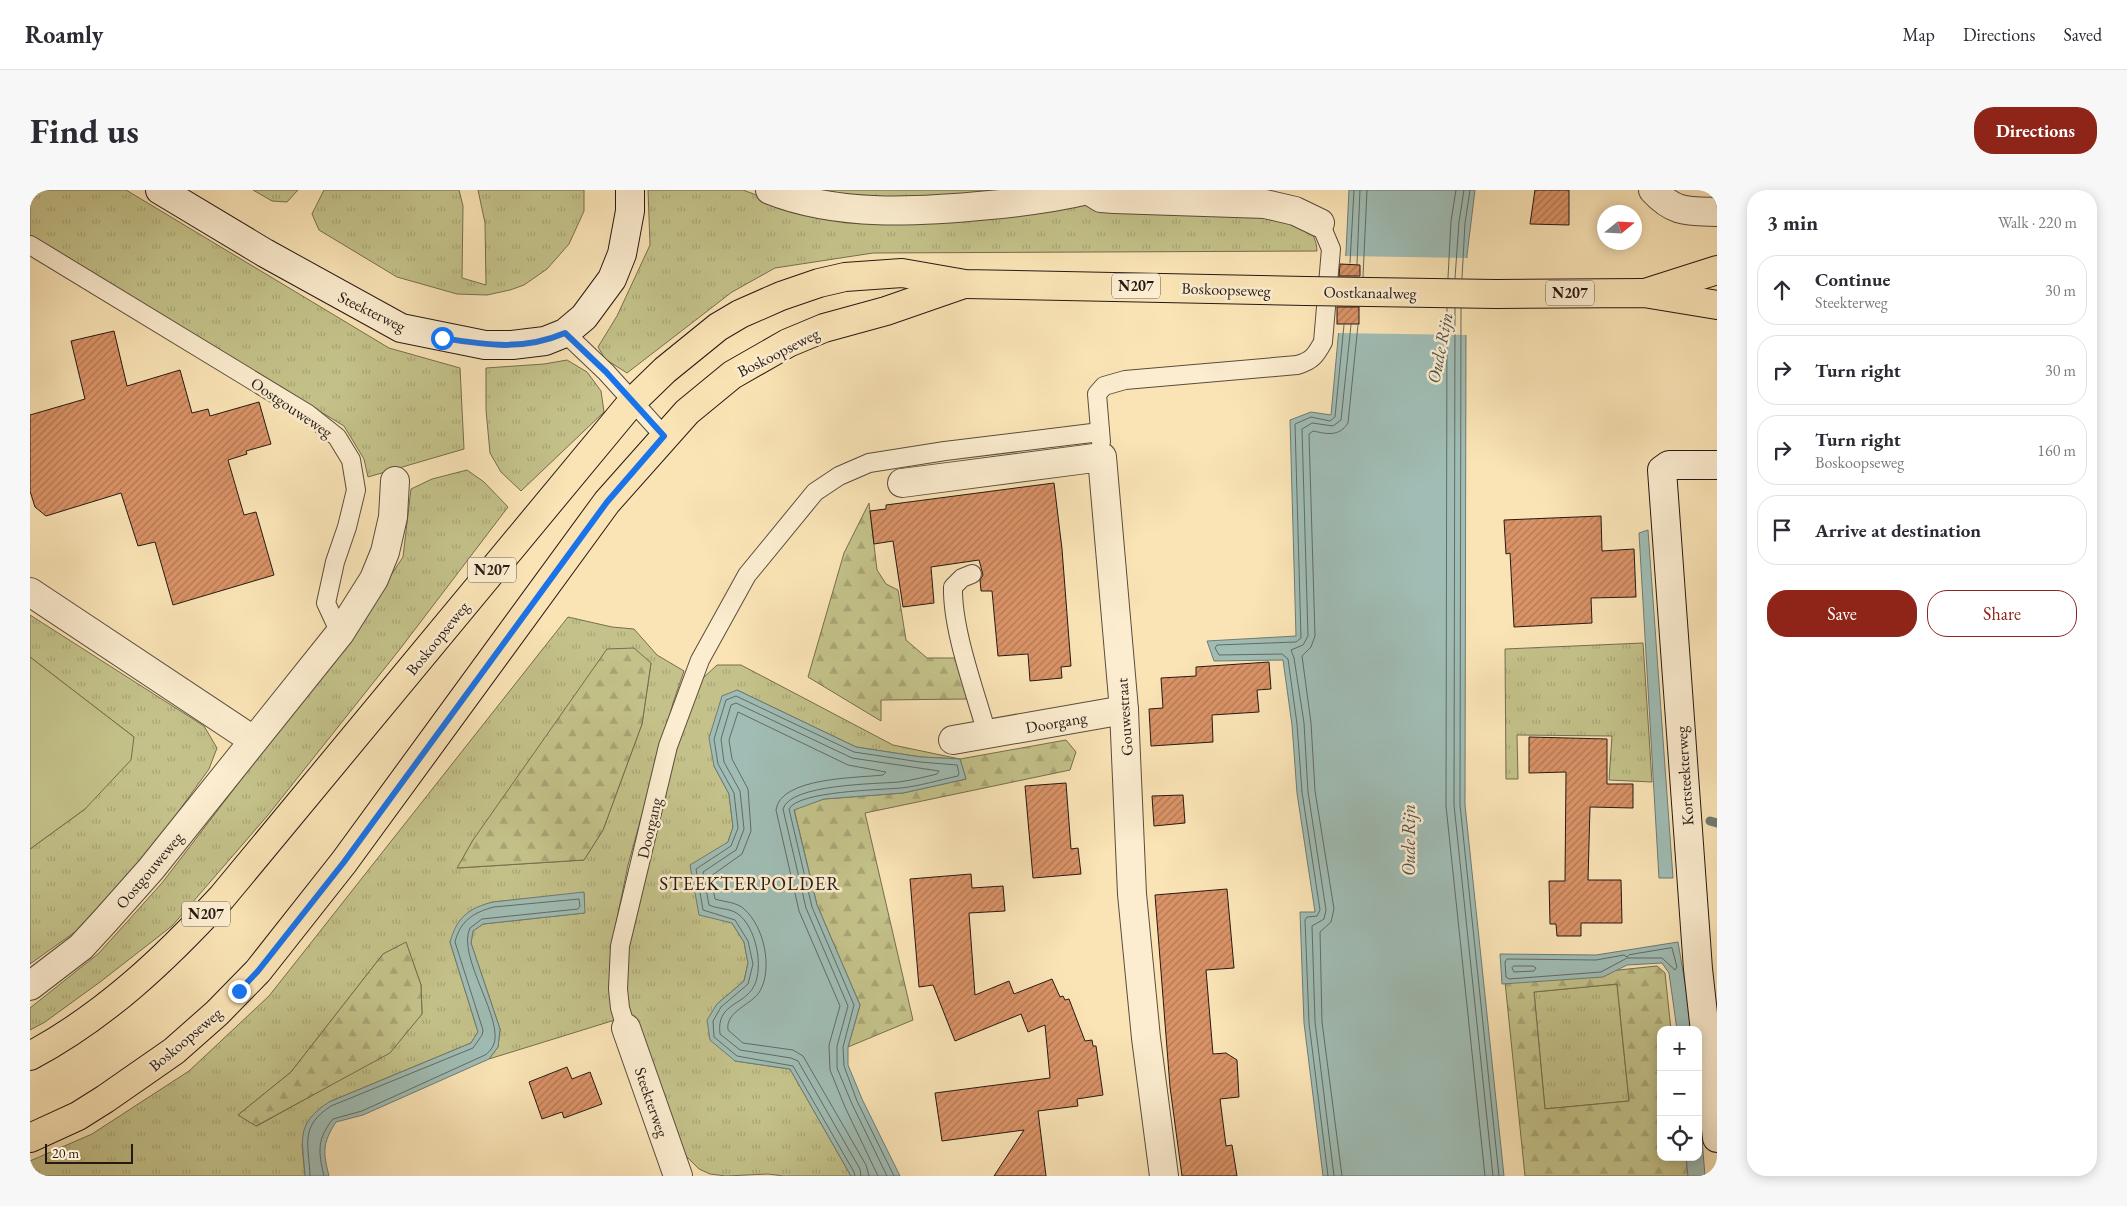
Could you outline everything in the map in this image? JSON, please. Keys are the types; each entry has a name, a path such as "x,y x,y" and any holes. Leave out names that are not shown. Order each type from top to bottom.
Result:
{"main road":[{"name":"Oostkanaalweg","path":"1644,293 1717,270"},
{"name":"Boskoopseweg","path":"30,1056 78,1029 102,1012 178,945 222,897 632,402 664,370 718,327 740,314 781,296 819,283 870,274 902,273 965,284 1306,291"},
{"name":"Boskoopseweg","path":"30,1138 78,1116 174,1051 217,1013 258,971 344,862 607,502 664,436 710,391 752,362 788,343 824,328 886,311 965,284"},
{"name":"Oostkanaalweg","path":"1306,291 1496,294 1644,293 1717,306"}],"street":[{"name":"Steekterweg","path":"160,190 264,253 401,328 484,345 512,346 545,341 565,333 584,317 612,279 622,254 630,211 630,190"},
{"path":"770,190 791,198 852,208 902,210 940,210 1058,198 1088,190 1101,198 1265,204 1294,211 1320,223"},
{"path":"1653,190 1665,203 1686,211 1717,212"},
{"path":"902,483 1101,445"},
{"name":"Gouwestraat","path":"1101,445 1124,710 1132,894 1146,1038 1164,1176"},
{"name":"Kortsteekterweg","path":"1717,465 1669,465 1662,470 1698,969 1717,1138"},
{"path":"340,633 374,579 385,552 393,516 395,481"},
{"path":"30,592 253,740"},
{"name":"Oostgouweweg","path":"30,986 80,947 151,869 340,633"},
{"name":"Doorgang","path":"953,740 1124,710"},
{"name":"Steekterweg","path":"626,1028 678,1176"}],"lane":[{"path":"1101,445 1097,394 1104,386 1125,380 1297,365 1308,362 1316,355 1323,342 1331,249 1320,223"},
{"name":"Oostgouweweg","path":"30,245 308,414 337,437 351,460 356,490 347,527 335,562 326,603 340,633"},
{"path":"565,333 606,372 664,436"},
{"name":"Doorgang","path":"626,1028 620,1008 618,990 620,946 668,746 691,682 713,636 747,574 815,492 839,476 869,463 935,452 1101,445"},
{"path":"972,574 962,578 953,586 953,604 957,627 987,734"}],"green space":[{"path":"30,190 126,190 389,348 460,368 464,449 368,477 364,459 344,426 30,235"},
{"path":"253,190 298,190 287,202 272,201"},
{"path":"324,190 459,190 463,206 462,278 486,285 485,223 478,190 584,190 584,211 569,244 547,269 524,285 487,295 457,294 397,277 319,230 312,214"},
{"path":"648,190 743,190 783,205 1059,208 1089,205 1285,217 1303,225 1311,233 1317,251 873,253 775,268 732,292 627,373 605,359 598,347 617,316 650,245"},
{"path":"801,190 1021,190 926,199 870,197"},
{"path":"567,360 587,372 601,391 604,412 521,491 501,472 490,453 486,410 486,368 544,364"},
{"path":"467,470 484,482 508,507 400,649 268,815 172,926 100,982 45,1022 30,1030 30,1008 99,953 162,883 348,640 403,557 411,489 432,479"},
{"path":"869,503 877,570 886,584 898,590 906,640 927,658 955,658 968,699 881,700 881,721 808,677 844,553"},
{"path":"30,615 204,726 217,748 209,769 150,851 75,932 30,964 30,849 85,809 134,737 30,657"},
{"path":"568,617 612,627 634,629 657,655 684,671 673,703 628,865 612,943 609,988 615,1020 489,1059 498,1047 500,1029 471,943 473,931 483,924 584,913 584,893 493,902 477,908 467,916 450,942 478,1032 471,1043 329,1102 302,1145 305,1176 30,1176 30,1161 92,1134 189,1071 269,996","holes":["651,663 642,724 603,830 584,860 458,868 473,840","406,943 421,985 422,1014 390,1052 257,1126 238,1115 291,1072 383,954"]},
{"path":"1643,643 1652,782 1609,780 1612,736 1517,735 1518,779 1506,779 1505,649"},
{"path":"634,648 651,663 642,724 603,830 584,860 457,868 473,840 607,649"},
{"path":"30,657 134,737 131,760 85,809 30,849"},
{"path":"717,665 741,665 893,745 960,759 921,757 856,747 737,690 714,766 729,794 733,827 728,842 732,923 744,942 748,963 744,981 717,1004 735,1061 790,1069 851,1176 784,1176 768,1174 726,1176 710,1174 699,1169 679,1149 633,1026 627,1002 628,946 646,865 677,746 702,679"},
{"path":"1066,740 1076,752 1070,770 865,813 913,1020 848,1047 860,1005 817,905 794,809 824,799 903,793 966,779 960,759"},
{"path":"406,942 421,985 422,1014 390,1053 256,1126 238,1115 291,1072 383,954"},
{"path":"1657,966 1665,973 1671,1026 1657,1026 1657,1161 1686,1161 1688,1176 1525,1176 1505,982","holes":["1617,984 1629,1101 1545,1109 1534,992"]},
{"path":"1617,984 1629,1101 1545,1109 1534,992"}],"water":[{"name":"Oude Rijn","path":"1349,190 1475,190 1467,255 1465,805 1504,1176 1323,1176 1304,1023 1300,912 1315,912 1297,793 1292,725 1283,660 1214,661 1207,641 1296,636 1290,420 1311,412 1331,415 1346,252"},
{"path":"1648,530 1673,878 1659,878 1639,533"},
{"path":"737,690 856,747 921,757 960,759 966,779 903,793 824,799 794,810 817,905 860,1005 848,1047 848,1065 862,1099 900,1176 851,1176 790,1069 735,1061 710,1040 707,1020 717,1004 744,981 748,963 744,942 732,923 699,915 690,865 728,842 733,827 729,794 714,766 709,738 722,696"},
{"path":"584,892 585,913 483,924 473,931 471,943 500,1029 498,1047 489,1059 363,1115 336,1122 328,1136 325,1148 329,1176 305,1176 303,1134 310,1118 318,1110 329,1102 471,1043 478,1032 450,942 460,920 477,907 493,902"},
{"path":"1678,942 1692,1026 1676,1026 1669,973 1662,963 1627,965 1603,977 1502,984 1500,954 1596,955"},
{"path":"1702,1139 1705,1176 1688,1176 1686,1161 1702,1161"}],"pier":[{"path":"1344,256 1470,258 1468,335 1336,333"}],"building":[{"path":"1535,190 1569,190 1569,225 1530,224"},
{"path":"1340,264 1360,265 1360,276 1339,276"},
{"path":"1337,307 1359,307 1359,324 1337,324"},
{"path":"114,331 127,386 180,370 192,413 208,409 210,416 259,402 271,444 246,451 247,454 228,460 244,515 256,512 274,575 173,605 155,542 138,546 121,493 46,516 35,507 30,491 30,415 85,399 71,341"},
{"path":"1054,483 1062,549 1071,666 1061,667 1062,678 1030,681 1028,654 998,656 992,591 981,591 980,580 983,575 979,560 931,567 934,603 903,607 893,541 874,544 870,511 886,509 886,505"},
{"path":"1601,516 1602,551 1634,549 1636,597 1591,598 1592,623 1514,627 1510,553 1506,554 1504,520"},
{"path":"1269,662 1271,689 1257,690 1259,712 1212,715 1213,742 1151,746 1149,709 1163,708 1161,678 1196,676 1196,667"},
{"path":"1529,737 1607,739 1607,784 1633,784 1633,808 1590,807 1588,880 1621,880 1622,923 1581,923 1581,936 1557,936 1556,924 1550,924 1549,881 1565,881 1566,772 1529,773"},
{"path":"1066,783 1071,849 1078,848 1081,874 1033,878 1025,786"},
{"path":"1183,795 1185,823 1154,826 1152,796"},
{"path":"971,874 972,888 1003,886 1005,911 969,913 975,995 1009,981 1014,994 1052,979 1060,997 1063,996 1065,1000 1069,999 1085,1041 1092,1040 1093,1046 1096,1046 1103,1095 1077,1099 1078,1106 1038,1111 1046,1176 994,1176 1024,1130 942,1141 935,1093 1050,1078 1045,1025 1028,1032 1021,1014 955,1041 933,985 919,987 910,879"},
{"path":"1227,889 1234,968 1206,970 1213,1054 1226,1053 1237,1060 1239,1097 1220,1099 1226,1146 1232,1145 1237,1176 1182,1176 1170,1087 1155,895"},
{"path":"567,1067 572,1079 590,1072 602,1104 564,1118 562,1112 542,1119 529,1082"}],"waterway":[{"path":"1710,821 1717,823"}],"district":[{"name":"STEEKTERPOLDER","path":"750,883"}],"route":[{"path":"239,991 258,971 344,862 607,502 664,436 606,372 565,333 545,341 512,346 484,345 442,338"}]}
